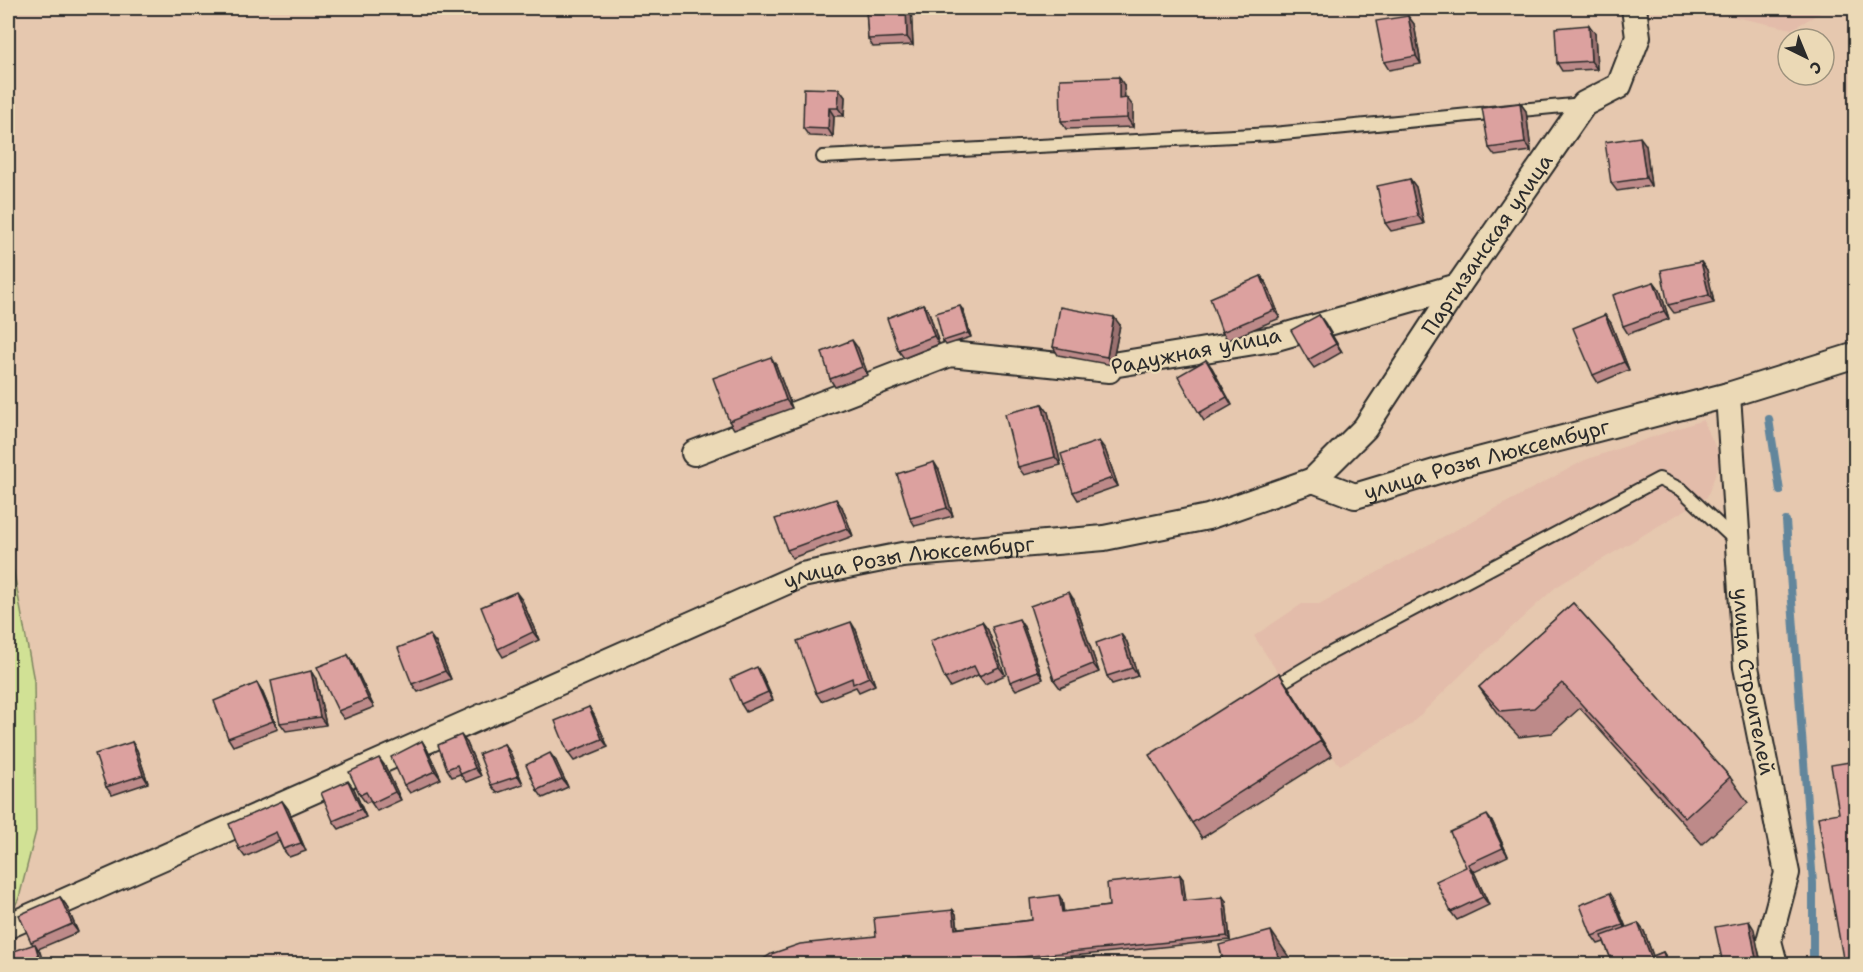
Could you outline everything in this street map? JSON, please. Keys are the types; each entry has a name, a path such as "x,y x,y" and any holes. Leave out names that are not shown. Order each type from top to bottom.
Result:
{"street":[{"name":"Партизанская улица","path":"1313,480 1365,428 1458,286 1584,104 1619,86 1638,37 1634,8"},
{"name":"Радужная улица","path":"694,453 950,354 1109,370 1112,365 1273,339 1458,286"},
{"name":"улица Розы Люксембург","path":"8,926 802,575 902,555 1104,538 1208,516 1313,480 1355,496 1455,466 1728,395 1856,355"},
{"name":"улица Строителей","path":"1728,395 1746,667 1787,873 1769,941 1775,964"}],"lane":[{"path":"823,158 1274,134 1584,104"},
{"path":"1260,695 1327,655 1659,478 1682,490 1737,542"}],"shaded area":[{"path":"1692,8 1827,9 1796,27 1782,27"},
{"path":"1703,420 1721,459 1707,497 1556,587 1476,660 1410,725 1340,765 1254,636 1302,604 1319,604 1585,460"}],"green space":[{"path":"8,541 34,681 36,831 19,898 8,919"}],"building":[{"path":"866,8 906,8 907,37 868,39"},
{"path":"1408,16 1416,56 1384,62 1376,21"},
{"path":"1589,25 1591,61 1557,63 1555,28"},
{"path":"1119,77 1119,99 1127,98 1127,118 1061,121 1060,79"},
{"path":"804,88 839,89 838,108 829,108 828,129 803,128"},
{"path":"1520,103 1525,143 1489,148 1482,108"},
{"path":"1640,137 1646,178 1611,183 1605,142"},
{"path":"1410,179 1418,216 1385,223 1377,186"},
{"path":"1701,262 1709,295 1668,305 1661,270"},
{"path":"1261,276 1274,310 1222,332 1210,298"},
{"path":"1654,282 1664,311 1623,326 1613,295"},
{"path":"923,304 934,336 898,350 887,318"},
{"path":"960,306 968,333 943,341 936,313"},
{"path":"1060,307 1114,317 1107,357 1053,347"},
{"path":"1319,315 1336,344 1308,360 1291,330"},
{"path":"1605,315 1624,362 1593,375 1573,328"},
{"path":"852,340 862,367 830,379 822,352"},
{"path":"771,357 786,400 729,421 713,378"},
{"path":"1206,360 1227,397 1199,413 1178,376"},
{"path":"1042,404 1055,457 1018,467 1005,414"},
{"path":"1099,441 1112,478 1073,492 1061,454"},
{"path":"934,462 947,508 910,518 897,474"},
{"path":"836,499 847,528 787,550 775,519"},
{"path":"516,592 533,632 498,649 481,607"},
{"path":"1069,592 1093,664 1054,680 1030,606"},
{"path":"1573,603 1730,777 1685,818 1562,683 1534,708 1501,711 1479,687"},
{"path":"1019,619 1038,671 1010,682 992,627"},
{"path":"851,622 869,677 853,684 852,678 816,693 797,641"},
{"path":"982,622 999,667 979,676 974,666 945,679 930,641"},
{"path":"1121,634 1132,668 1107,676 1096,643"},
{"path":"430,635 445,671 412,684 398,648"},
{"path":"348,655 368,699 338,711 317,667"},
{"path":"757,667 768,692 741,704 730,679"},
{"path":"311,671 320,717 280,723 271,681"},
{"path":"1279,673 1321,741 1192,823 1149,755"},
{"path":"257,683 273,721 228,738 214,701"},
{"path":"589,707 602,739 568,753 555,721"},
{"path":"461,735 475,768 461,774 457,765 447,769 438,745"},
{"path":"422,741 435,771 404,785 391,757"},
{"path":"132,742 143,775 106,787 95,754"},
{"path":"504,744 518,776 491,785 479,754"},
{"path":"550,753 562,779 537,790 526,765"},
{"path":"379,758 395,792 372,803 366,792 360,795 349,772"},
{"path":"1856,761 1856,962 1844,964 1818,817 1839,813 1831,765"},
{"path":"348,781 361,809 333,821 321,793"},
{"path":"282,801 301,843 283,849 276,832 239,849 229,824"},
{"path":"1487,815 1503,848 1468,864 1483,897 1451,912 1436,881 1466,867 1450,832"},
{"path":"1180,875 1183,901 1223,897 1227,936 954,964 756,964 771,954 800,944 876,936 874,918 953,910 955,929 1032,920 1030,899 1059,895 1062,912 1109,906 1107,883"},
{"path":"1610,893 1623,925 1592,936 1580,905"},
{"path":"60,897 72,924 31,942 19,915"},
{"path":"1749,921 1757,964 1723,964 1715,927"},
{"path":"1638,923 1651,957 1663,952 1667,964 1613,964 1602,936"},
{"path":"1271,931 1280,964 1224,964 1219,945"},
{"path":"35,944 41,964 8,964 8,953"}],"waterway":[{"path":"1769,419 1780,491"},
{"path":"1786,521 1813,883 1813,964"}]}
